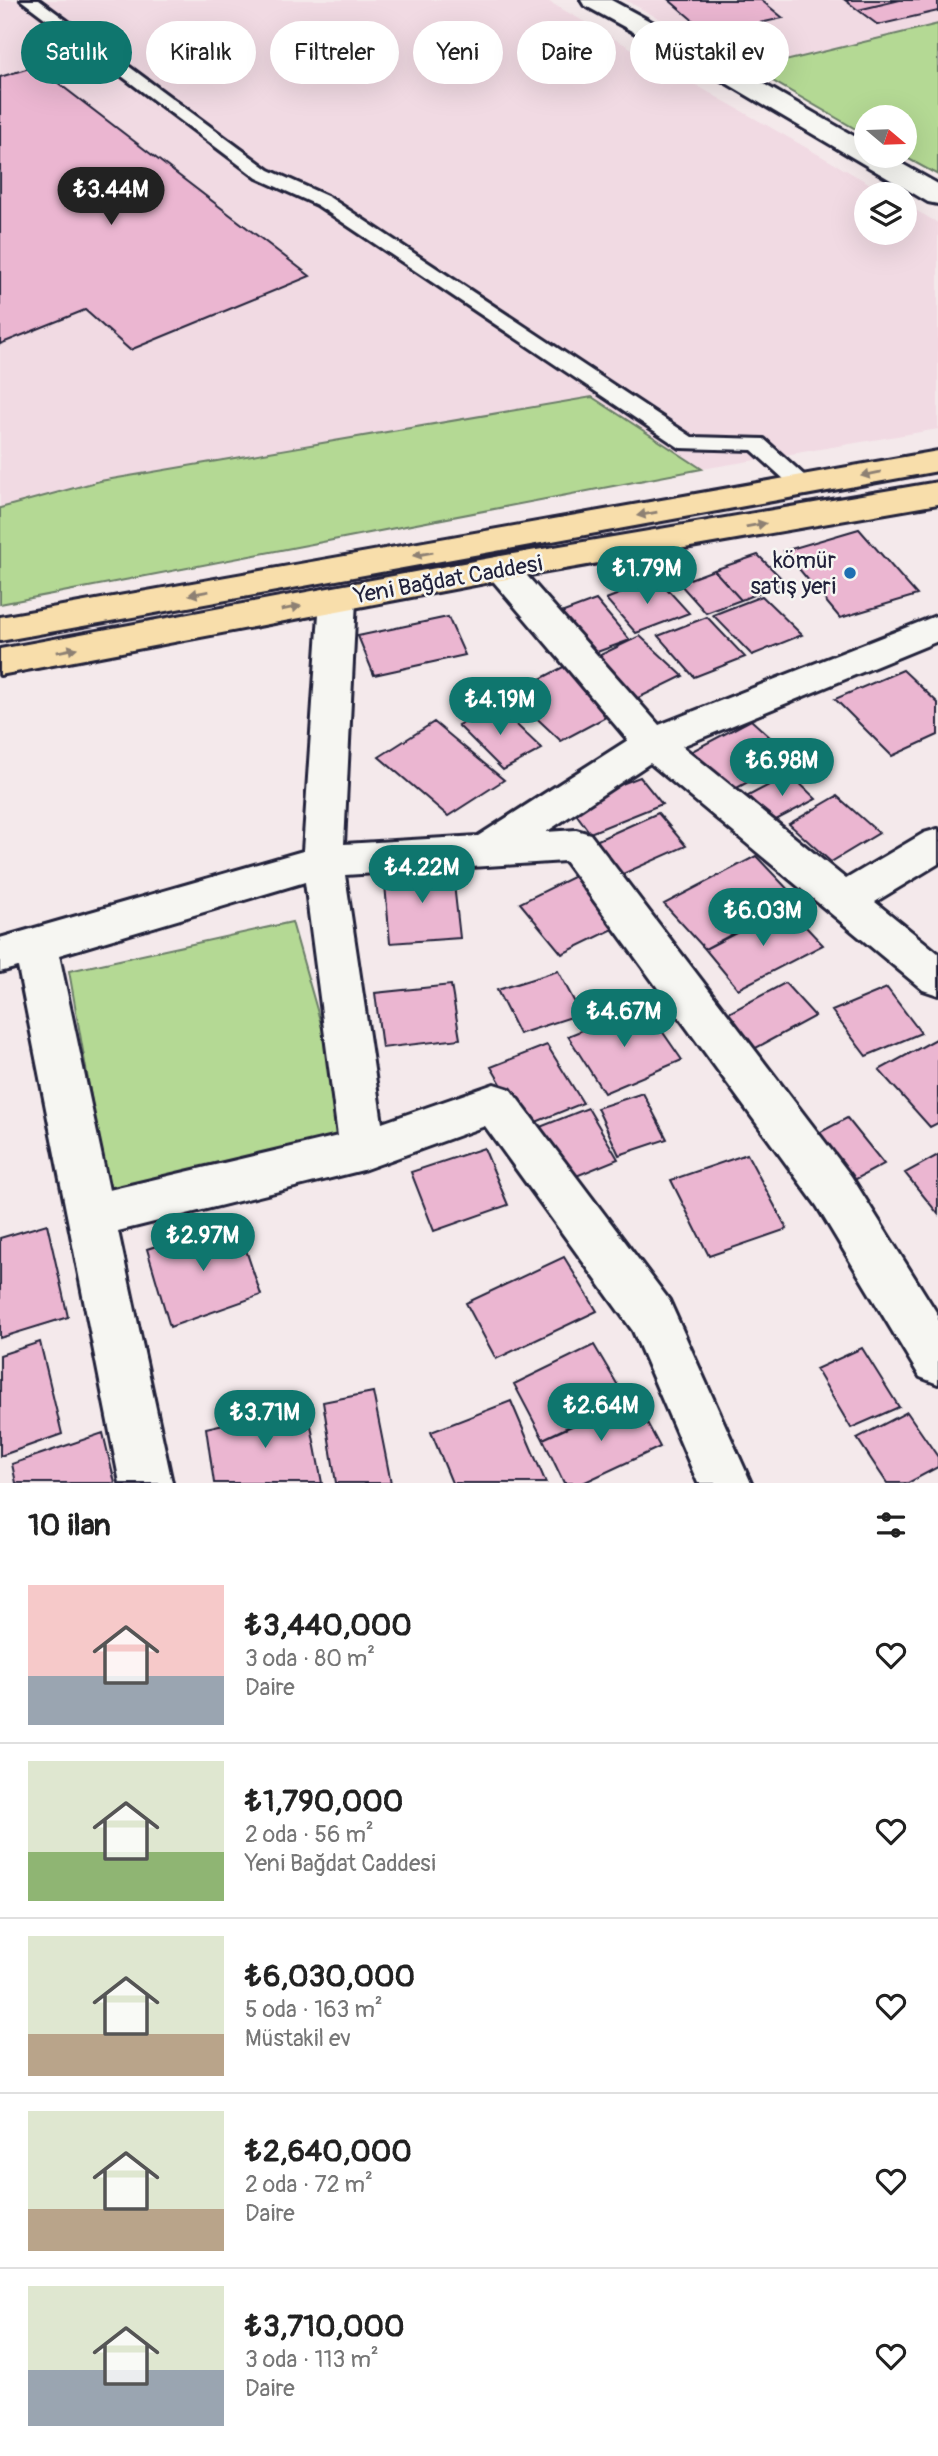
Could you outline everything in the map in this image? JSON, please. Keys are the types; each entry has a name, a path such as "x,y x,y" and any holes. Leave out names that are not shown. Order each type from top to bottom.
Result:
{"main road":[{"name":"Yeni Bağdat Caddesi","path":"0,629 938,461"},
{"name":"Yeni Bağdat Caddesi","path":"0,662 501,568 938,492"}],"street":[{"path":"593,0 720,69 854,147"},
{"path":"890,168 938,196"},
{"path":"501,568 653,743 938,978"},
{"path":"338,599 323,861 363,1150"},
{"path":"485,851 653,743 938,627"},
{"path":"843,901 938,844"},
{"path":"146,1483 91,1216 18,949 323,861 576,845 834,1191 938,1360"},
{"path":"91,1216 363,1150 494,1103 651,1316 725,1483"}],"lane":[{"path":"29,0 263,174 323,201 687,443 757,444 805,486"}],"shaded area":[{"path":"0,0 546,0 583,21 517,21 517,84 616,84 616,40 630,48 630,84 694,84 867,182 854,182 854,245 917,245 917,211 938,223 938,429 702,469 592,397 100,481 0,508"},
{"path":"625,0 938,0 938,24 789,60 789,21 664,21"}],"green space":[{"path":"938,24 938,175 917,164 917,105 854,105 854,128 778,84 789,84 789,60"},
{"path":"592,397 702,469 0,604 0,508 100,481"},
{"path":"292,922 354,1140 109,1200 69,971"}],"building":[{"path":"669,0 761,0 783,18 769,21 694,21"},
{"path":"845,0 900,0 858,10"},
{"path":"900,0 938,0 938,11 878,25 858,10"},
{"path":"21,71 21,84 59,84 310,276 130,350 85,310 0,344 0,77"},
{"name":"kömür satış yeri","path":"859,529 917,595 840,618 784,551"},
{"path":"758,555 785,582 741,600 714,570"},
{"path":"714,570 741,600 706,613 679,583"},
{"path":"658,579 689,613 636,633 606,599"},
{"path":"762,596 802,635 752,655 713,615"},
{"path":"596,600 630,640 586,656 553,616"},
{"path":"448,617 465,655 374,675 358,636"},
{"path":"707,617 745,657 694,677 658,636"},
{"path":"640,636 683,676 636,699 594,658"},
{"path":"571,663 621,709 561,741 511,694"},
{"path":"903,670 938,703 938,735 892,756 835,699"},
{"path":"496,705 542,749 503,770 458,725"},
{"path":"751,720 793,758 733,790 692,751"},
{"path":"434,722 504,780 448,816 379,757"},
{"path":"790,774 816,799 774,821 748,796"},
{"path":"640,777 662,804 590,833 569,804"},
{"path":"837,796 879,833 831,862 789,824"},
{"path":"658,813 686,846 616,877 589,844"},
{"path":"756,856 797,899 705,949 664,904"},
{"path":"452,866 460,938 390,943 384,872"},
{"path":"585,871 628,922 562,954 520,903"},
{"path":"787,907 823,945 738,989 705,949"},
{"path":"558,971 581,1014 519,1034 497,990"},
{"path":"785,983 815,1016 754,1049 725,1015"},
{"path":"451,985 460,1039 382,1048 375,993"},
{"path":"887,988 921,1033 866,1056 832,1011"},
{"path":"644,1005 682,1060 604,1093 568,1036"},
{"path":"938,1038 938,1123 930,1127 879,1070"},
{"path":"547,1045 583,1103 526,1126 491,1067"},
{"path":"643,1093 667,1139 619,1155 597,1108"},
{"path":"588,1108 618,1159 564,1181 535,1129"},
{"path":"847,1118 884,1164 834,1191 798,1144"},
{"path":"484,1148 508,1205 434,1231 411,1172"},
{"path":"747,1154 787,1229 709,1256 671,1180"},
{"path":"938,1155 938,1214 905,1173"},
{"path":"236,1220 261,1295 170,1327 147,1249"},
{"path":"47,1224 68,1317 0,1338 0,1238"},
{"path":"564,1257 597,1311 496,1359 466,1303"},
{"path":"40,1342 62,1434 0,1456 0,1355"},
{"path":"594,1345 626,1399 543,1439 514,1384"},
{"path":"862,1348 899,1407 851,1428 816,1369"},
{"path":"373,1392 391,1483 336,1483 323,1402"},
{"path":"634,1398 660,1447 583,1483 564,1483 543,1439"},
{"path":"511,1401 546,1483 452,1483 431,1432"},
{"path":"307,1405 322,1483 214,1483 206,1428"},
{"path":"907,1412 938,1457 938,1467 908,1483 887,1483 857,1438"},
{"path":"103,1433 115,1483 16,1483 12,1464"}],"place":[{"name":"kömür satış yeri","path":"850,573"}]}
